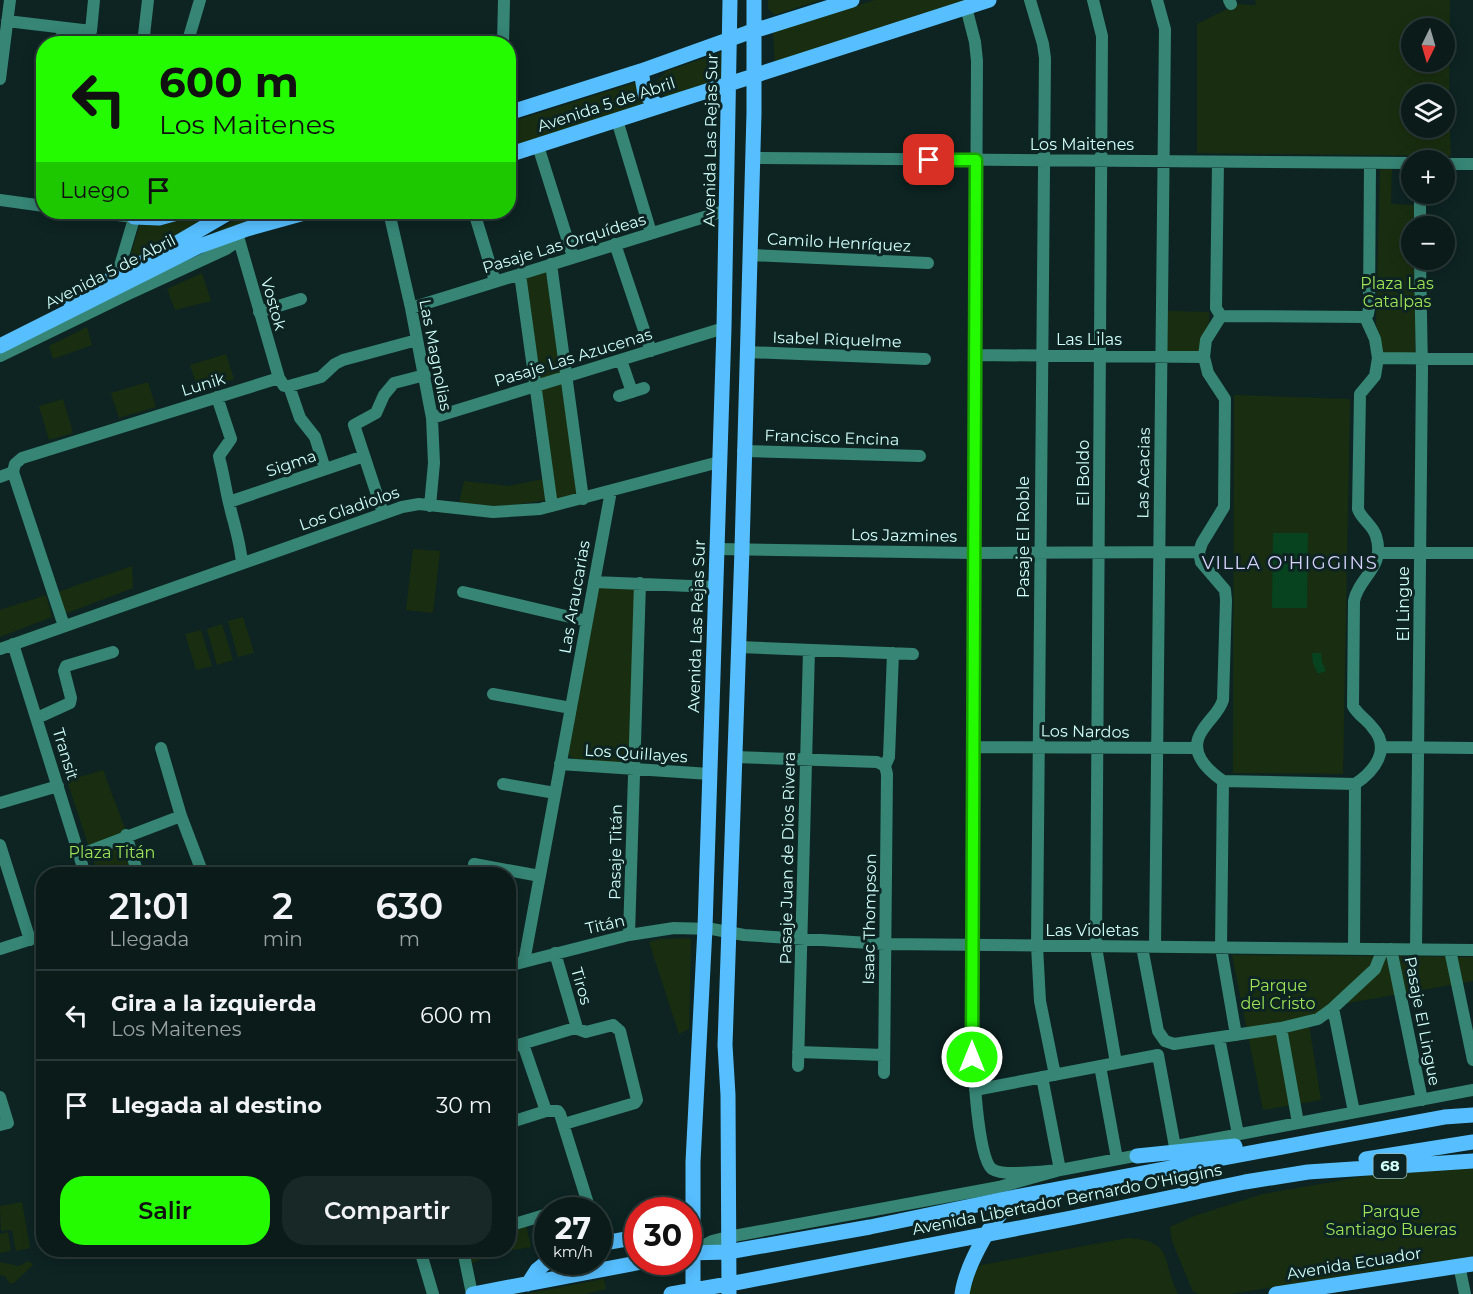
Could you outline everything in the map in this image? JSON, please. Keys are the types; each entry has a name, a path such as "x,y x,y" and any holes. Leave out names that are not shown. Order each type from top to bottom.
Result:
{"main road":[{"name":"Avenida Las Rejas Sur","path":"692,1197 708,929 710,774 730,84 730,0"},
{"path":"729,1289 728,1095 725,1045 753,158 754,0"},
{"name":"Avenida 5 de Abril","path":"516,110 640,71 823,5 852,0"},
{"name":"Avenida 5 de Abril","path":"516,153 989,0"},
{"path":"640,71 645,94 658,106"},
{"name":"Avenida 5 de Abril","path":"0,336 117,276 218,219"},
{"name":"Avenida 5 de Abril","path":"0,346 85,305 175,257 288,219"},
{"path":"708,929 728,963"},
{"name":"Avenida Libertador Bernardo O'Higgins","path":"702,1249 728,1244 870,1227 1020,1196 1473,1112"},
{"path":"1137,1156 1264,1143 1319,1140"},
{"path":"1308,1172 1473,1142"},
{"name":"Avenida Libertador Bernardo O'Higgins","path":"671,1294 729,1289 1245,1182 1308,1172 1473,1161"},
{"path":"688,1197 692,1185"},
{"path":"962,1294 968,1271 1000,1212 1020,1196"},
{"name":"Avenida Ecuador","path":"1276,1294 1304,1292 1466,1264"},
{"path":"472,1294 624,1265"},
{"path":"528,1284 534,1275"},
{"name":"Avenida Las Rejas Sur","path":"692,1275 693,1292"}],"street":[{"path":"0,79 1,56 10,0"},
{"path":"7,21 91,31 94,0"},
{"path":"144,36 148,0"},
{"path":"189,36 200,0"},
{"path":"503,36 504,0"},
{"name":"Pasaje El Roble","path":"1030,0 1045,57 1037,946 1040,1001 1060,1170"},
{"name":"El Boldo","path":"1093,0 1102,31 1096,947 1116,1063"},
{"name":"Las Acacias","path":"1155,947 1165,29 1157,0"},
{"path":"966,7 976,53 972,1057 985,1154 990,1167 1007,1173 1060,1170"},
{"path":"62,36 63,28"},
{"path":"617,120 651,233"},
{"path":"538,146 573,257"},
{"name":"Los Maitenes","path":"753,158 1401,163"},
{"path":"1218,162 1216,308 1221,316"},
{"path":"1365,317 1369,308 1370,163"},
{"path":"1455,164 1473,164"},
{"path":"0,200 36,204"},
{"name":"Pasaje Las Orquídeas","path":"411,308 727,210"},
{"path":"117,276 134,219"},
{"name":"Las Magnolias","path":"391,219 411,308 432,418 434,463 430,506"},
{"path":"476,219 495,281"},
{"path":"0,356 226,249 242,235"},
{"name":"Vostok","path":"242,235 260,312 279,378"},
{"path":"615,244 651,351"},
{"name":"Camilo Henríquez","path":"750,255 928,263"},
{"path":"550,264 583,499"},
{"name":"El Lingue","path":"1416,950 1420,270"},
{"path":"520,273 552,506"},
{"path":"260,312 301,299"},
{"path":"1221,316 1365,317"},
{"path":"1221,316 1206,340 1204,357 1208,373 1225,399 1224,507 1199,552 1201,562 1225,590 1223,700 1216,715 1202,731 1197,748 1199,758 1205,768 1222,781 1355,784 1368,775 1381,756 1382,747 1379,736 1372,726 1357,714 1353,706 1354,601 1356,591 1371,573 1378,553 1377,537 1358,509 1360,394 1375,376 1378,358 1375,339 1365,317"},
{"name":"Pasaje Las Azucenas","path":"432,418 724,328"},
{"path":"279,378 282,385 289,386 321,376 343,360 417,340"},
{"name":"Isabel Riquelme","path":"747,352 925,359"},
{"name":"Las Lilas","path":"975,355 1204,357"},
{"path":"1378,358 1473,359"},
{"path":"619,396 638,390 621,360"},
{"path":"382,513 354,425 376,413 384,395 394,383 424,375"},
{"name":"Lunik","path":"0,477 13,472 15,464 22,458 279,378"},
{"path":"289,386 300,418 315,437 325,469"},
{"path":"218,397 231,439 219,456 239,536 242,563"},
{"name":"Francisco Encina","path":"743,451 920,456"},
{"name":"Sigma","path":"229,502 364,456"},
{"name":"Los Gladiolos","path":"0,648 382,513 411,505 493,512 528,510 583,499 719,462"},
{"path":"13,472 64,626"},
{"name":"Las Araucarias","path":"524,962 610,491"},
{"name":"Los Jazmines","path":"716,549 973,553 1199,552"},
{"path":"1378,553 1473,553"},
{"path":"594,582 715,587"},
{"path":"633,769 640,584"},
{"path":"464,592 587,621"},
{"name":"Transit","path":"13,644 83,867"},
{"path":"739,647 913,654"},
{"name":"Pasaje Juan de Dios Rivera","path":"798,1066 809,650"},
{"path":"38,718 70,703 71,698 64,671 66,666 113,652"},
{"name":"Isaac Thompson","path":"884,1073 887,774 885,766 889,757 892,653"},
{"path":"493,694 571,708"},
{"name":"Los Nardos","path":"973,747 1197,748"},
{"path":"1382,747 1473,748"},
{"path":"161,748 181,816 199,867"},
{"path":"735,757 877,762 885,766"},
{"name":"Los Quillayes","path":"560,764 710,774"},
{"name":"Pasaje Titán","path":"629,935 633,769"},
{"path":"1222,781 1221,948 1236,1035"},
{"path":"503,784 555,793"},
{"path":"1354,949 1355,784"},
{"path":"0,803 58,786"},
{"path":"79,855 126,835 181,816"},
{"path":"126,835 136,867"},
{"path":"0,845 30,940"},
{"path":"474,864 490,867"},
{"path":"516,872 540,876"},
{"name":"Titán","path":"516,964 629,935 674,928 708,929"},
{"name":"Las Violetas","path":"708,929 744,935 885,944 1473,950"},
{"path":"0,949 36,938"},
{"path":"1142,947 1158,1031 1165,1041 1180,1044 1281,1028 1318,1019 1334,1008 1374,969 1387,949"},
{"name":"Pasaje El Lingue","path":"1387,949 1422,1100"},
{"path":"1450,950 1473,1060"},
{"name":"Tiros","path":"555,953 577,1028"},
{"path":"1334,1008 1354,1112"},
{"path":"516,1046 577,1028 586,1032 613,1025 620,1031 637,1096 635,1103 564,1124"},
{"path":"1281,1028 1298,1123"},
{"path":"1219,1038 1238,1134"},
{"path":"1165,1041 1158,1055 1175,1147"},
{"path":"523,1044 546,1112"},
{"path":"798,1052 884,1055"},
{"path":"975,1090 1158,1055"},
{"path":"1100,1066 1117,1159"},
{"name":"Avenida Libertador Bernardo O'Higgins","path":"728,1244 999,1187 1060,1170 1473,1090"},
{"path":"0,1097 4,1124"},
{"path":"516,1121 546,1112 558,1111 586,1197"},
{"path":"516,1224 534,1218"},
{"path":"422,1257 433,1294"},
{"path":"464,1257 472,1294"},
{"path":"1465,1294 1466,1264"}],"green space":[{"path":"768,0 820,0 775,15 768,9"},
{"path":"875,0 973,0 775,63 773,32"},
{"path":"1255,0 1450,0 1450,18 1401,18 1401,72 1449,72 1449,84 1401,84 1401,138 1450,138 1451,150 1401,150 1401,155 1197,153 1197,24 1237,4 1256,5"},
{"path":"723,52 721,80 666,97 657,89 657,81 667,71"},
{"path":"640,81 647,104 516,147 516,120"},
{"name":"Plaza Las Catalpas","path":"1380,169 1392,169 1391,204 1418,205 1418,216 1401,216 1401,270 1417,270 1415,354 1383,353 1376,324"},
{"path":"183,219 206,219 128,263 140,224 168,223"},
{"path":"237,219 263,219 212,234"},
{"path":"546,271 577,494 556,499 524,277"},
{"path":"202,273 211,301 175,310 167,289"},
{"path":"1167,311 1209,312 1209,330 1200,353 1166,352"},
{"path":"87,327 92,345 53,359 49,346"},
{"path":"226,354 234,379 198,390 190,365"},
{"path":"148,382 156,407 119,418 111,393"},
{"path":"1234,395 1350,399 1343,774 1233,773"},
{"path":"63,399 73,433 49,440 39,406"},
{"path":"543,479 547,500 482,506 459,504 464,481 509,486"},
{"path":"413,549 440,551 433,613 406,610"},
{"path":"132,566 133,588 62,615 55,593"},
{"path":"600,588 637,588 629,765 574,759 568,754"},
{"path":"46,595 52,617 0,637 0,610"},
{"path":"243,617 254,653 238,657 228,621"},
{"path":"222,624 233,660 217,665 207,629"},
{"path":"201,630 212,666 196,670 185,634"},
{"name":"Plaza Titán","path":"103,770 139,867 96,867 67,781"},
{"path":"689,938 691,940 689,1029 679,1034 649,942 659,939"},
{"name":"Parque del Cristo","path":"1232,955 1473,957 1473,981 1343,1004 1308,1018 1321,1100 1263,1110"},
{"name":"Parque Santiago Bueras","path":"1473,1168 1473,1258 1430,1262 1230,1294 1199,1294 1193,1292 1172,1241 1170,1227 1194,1216 1263,1194 1389,1172"},
{"path":"22,1202 30,1248 16,1251 12,1230 1,1231 0,1206"},
{"path":"526,1225 531,1247 516,1249 516,1228"},
{"path":"8,1232 11,1251 0,1253 0,1234"},
{"path":"1128,1238 1143,1240 1160,1249 1165,1256 1178,1294 968,1294 977,1268 981,1265"},
{"path":"469,1257 485,1257 471,1264"},
{"path":"29,1261 33,1265 14,1283 10,1284 5,1276 0,1275 0,1262 19,1266"},
{"path":"604,1279 606,1289 586,1294 525,1294"}],"shaded area":[{"path":"1273,533 1308,533 1307,608 1272,608"},
{"path":"1312,653 1321,653 1326,671 1318,674"}],"district":[{"name":"VILLA O'HIGGINS","path":"1290,563"}],"route":[{"path":"929,160 976,160 972,1057"}]}
